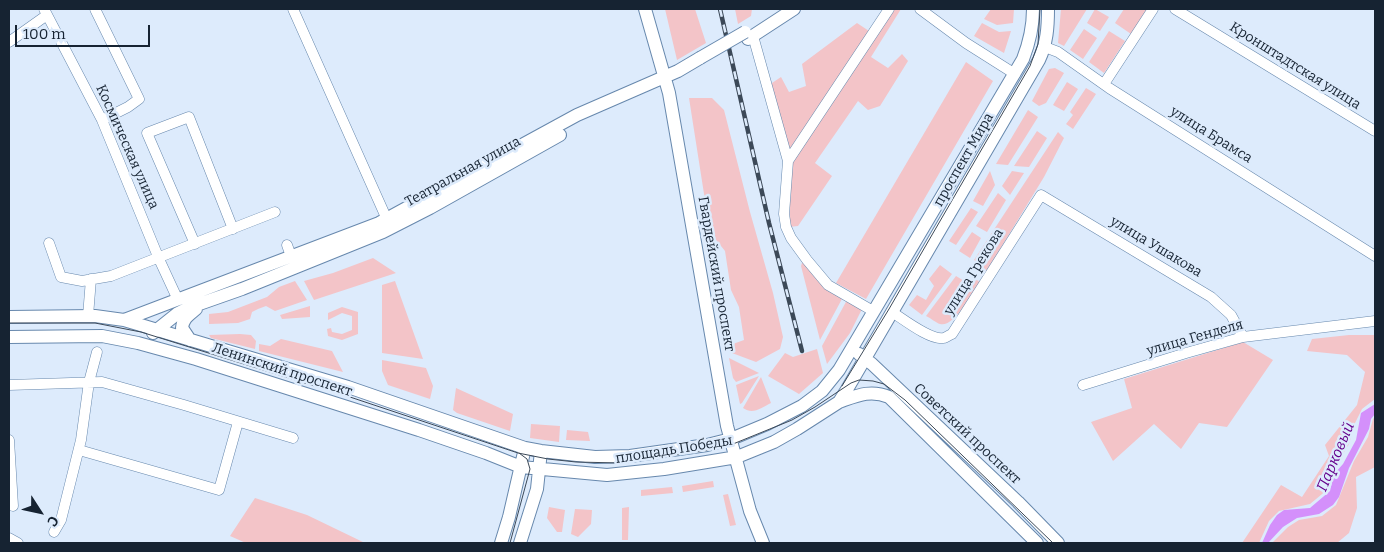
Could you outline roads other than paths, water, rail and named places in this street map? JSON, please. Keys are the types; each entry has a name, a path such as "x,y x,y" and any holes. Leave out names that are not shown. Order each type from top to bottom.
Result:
{"main road":[{"name":"Гвардейский проспект","path":"644,9 670,102 727,426 737,457 750,511 763,543"},
{"name":"Театральная улица","path":"749,35 781,9"},
{"name":"Театральная улица","path":"138,342 158,330 162,324 178,312 347,247 541,146 581,121 664,80 680,78 702,61 794,9"},
{"name":"проспект Мира","path":"849,354 1010,71 1030,41 1033,26 1033,9"},
{"name":"проспект Мира","path":"866,358 1028,82 1045,46 1048,9"},
{"name":"улица Брамса","path":"1030,41 1045,46"},
{"path":"1010,71 1028,82"},
{"name":"Театральная улица","path":"124,320 289,251 389,224"},
{"path":"138,342 144,326 174,298"},
{"path":"190,340 182,328 182,322 186,316 203,303"},
{"path":"873,311 890,316"},
{"name":"Ленинский проспект","path":"9,317 88,316 124,320 348,387 525,448"},
{"name":"Ленинский проспект","path":"9,337 102,336 138,342 196,358 419,430 521,467 540,470"},
{"name":"площадь Победы","path":"525,448 619,457 707,445 731,439 767,424 811,400 831,381 849,354"},
{"name":"Советский проспект","path":"849,354 866,358 1018,502 1058,543"},
{"name":"площадь Победы","path":"540,470 616,475 682,467 737,457 774,442 839,402 866,358"},
{"name":"Советский проспект","path":"839,402 862,393 881,394 889,397 1037,543"},
{"path":"501,543 525,448"},
{"path":"520,543 537,489 541,451"}],"street":[{"path":"95,9 139,99 128,108 102,120"},
{"path":"293,9 389,224"},
{"path":"788,161 889,9"},
{"path":"920,9 966,43 1010,71"},
{"path":"1104,84 1153,9"},
{"name":"Кронштадтская улица","path":"1175,9 1375,131"},
{"path":"9,42 46,12"},
{"name":"Космическая улица","path":"46,12 102,120 174,298"},
{"path":"749,35 788,161 784,214 786,227 791,238 807,260 828,284 873,311"},
{"name":"улица Брамса","path":"1045,46 1058,52 1104,84 1375,256"},
{"path":"195,244 147,133 190,117 233,229"},
{"name":"улица Грекова","path":"890,316 936,337 944,338 952,334 1041,195"},
{"name":"улица Ушакова","path":"1041,195 1212,297 1232,315 1243,337"},
{"path":"49,243 62,277 82,281 111,276 275,212"},
{"path":"88,316 91,279"},
{"name":"улица Генделя","path":"1083,385 1243,337 1375,321"},
{"path":"54,532 61,520 79,450 88,382 97,352"},
{"path":"9,385 102,382 293,438"},
{"path":"79,450 219,490 238,422"},
{"path":"9,440 13,506"},
{"path":"9,538 18,543"}],"tram line":[{"path":"842,386 889,309 1030,66 1038,44 1040,9"},
{"path":"9,323 95,323 141,332 350,397 518,453 576,462 620,463 707,450 733,444 792,420 851,383 859,380 873,381 884,384 905,400 1053,543"},
{"path":"510,543 530,469 527,459 519,453"}],"railway":[{"path":"720,9 769,223 802,351"}],"water label":[{"name":"Парковый","path":"1336,457"}]}
